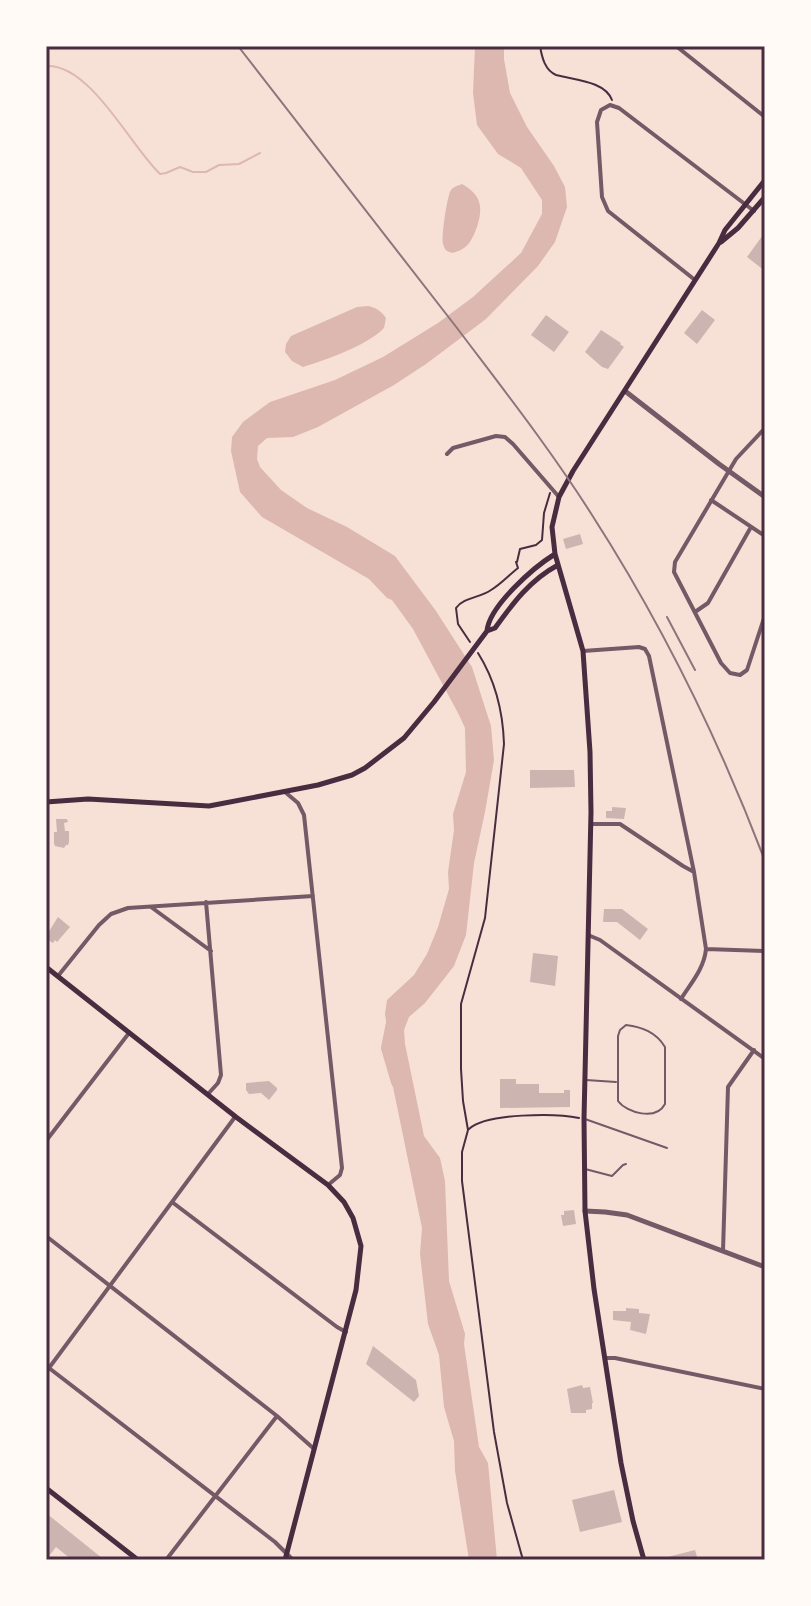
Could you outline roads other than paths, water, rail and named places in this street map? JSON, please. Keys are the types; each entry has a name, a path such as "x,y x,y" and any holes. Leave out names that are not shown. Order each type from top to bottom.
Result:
{"main road":[{"path":"644,1560 624,1483 585,1211 590,752 583,651 555,554 552,527 559,497 573,471 725,230 765,180"},
{"path":"719,243 738,228 765,197"},
{"path":"487,631 488,623 516,586 555,554"},
{"path":"46,802 88,799 209,806 336,780 365,768 404,738 487,631 495,628 530,585 558,565"},
{"path":"46,967 236,1117 328,1185 344,1202 353,1218 361,1246 356,1290 286,1557"},
{"path":"46,1488 138,1560"}],"street":[{"path":"676,46 765,117"},
{"path":"695,280 608,211 602,197 597,122 604,108 613,105 754,211"},
{"path":"625,391 765,497"},
{"path":"765,428 736,459 674,566 674,572 730,673 740,675 747,670 765,615"},
{"path":"447,454 453,448 496,436 505,437 559,497"},
{"path":"711,500 765,536"},
{"path":"695,612 708,603 751,527"},
{"path":"583,651 639,647 645,649 651,665 694,872 706,949 702,968 681,999"},
{"path":"285,792 298,803 304,815 313,896 342,1168 340,1175 328,1185"},
{"path":"591,824 620,824 694,872"},
{"path":"58,976 99,925 111,914 128,908 313,896"},
{"path":"206,902 221,1075 208,1094"},
{"path":"149,906 211,951"},
{"path":"588,935 600,940 765,1059"},
{"path":"706,949 765,951"},
{"path":"46,1141 129,1033"},
{"path":"723,1251 728,1087 754,1050"},
{"path":"236,1117 48,1370 275,1542 286,1557 293,1560"},
{"path":"172,1202 346,1332"},
{"path":"585,1211 627,1215 765,1267"},
{"path":"46,1236 277,1416 314,1449"},
{"path":"605,1358 765,1389"},
{"path":"166,1560 277,1416"}],"lane":[{"path":"626,1025 642,1027 662,1041 666,1052 663,1109 654,1113 638,1113 620,1105 617,1082 620,1030 626,1025"},
{"path":"585,1080 617,1082"},
{"path":"584,1119 667,1148"},
{"path":"584,1169 612,1176 626,1164"}],"waterway":[{"path":"46,66 62,69 94,92 160,174 180,167 193,172 206,172 219,165 239,164 260,153"},
{"path":"392,1023 387,1048 397,1082"}],"railway":[{"path":"238,46 457,328 592,515 642,598 688,684 765,861"},
{"path":"667,617 695,670"}]}
